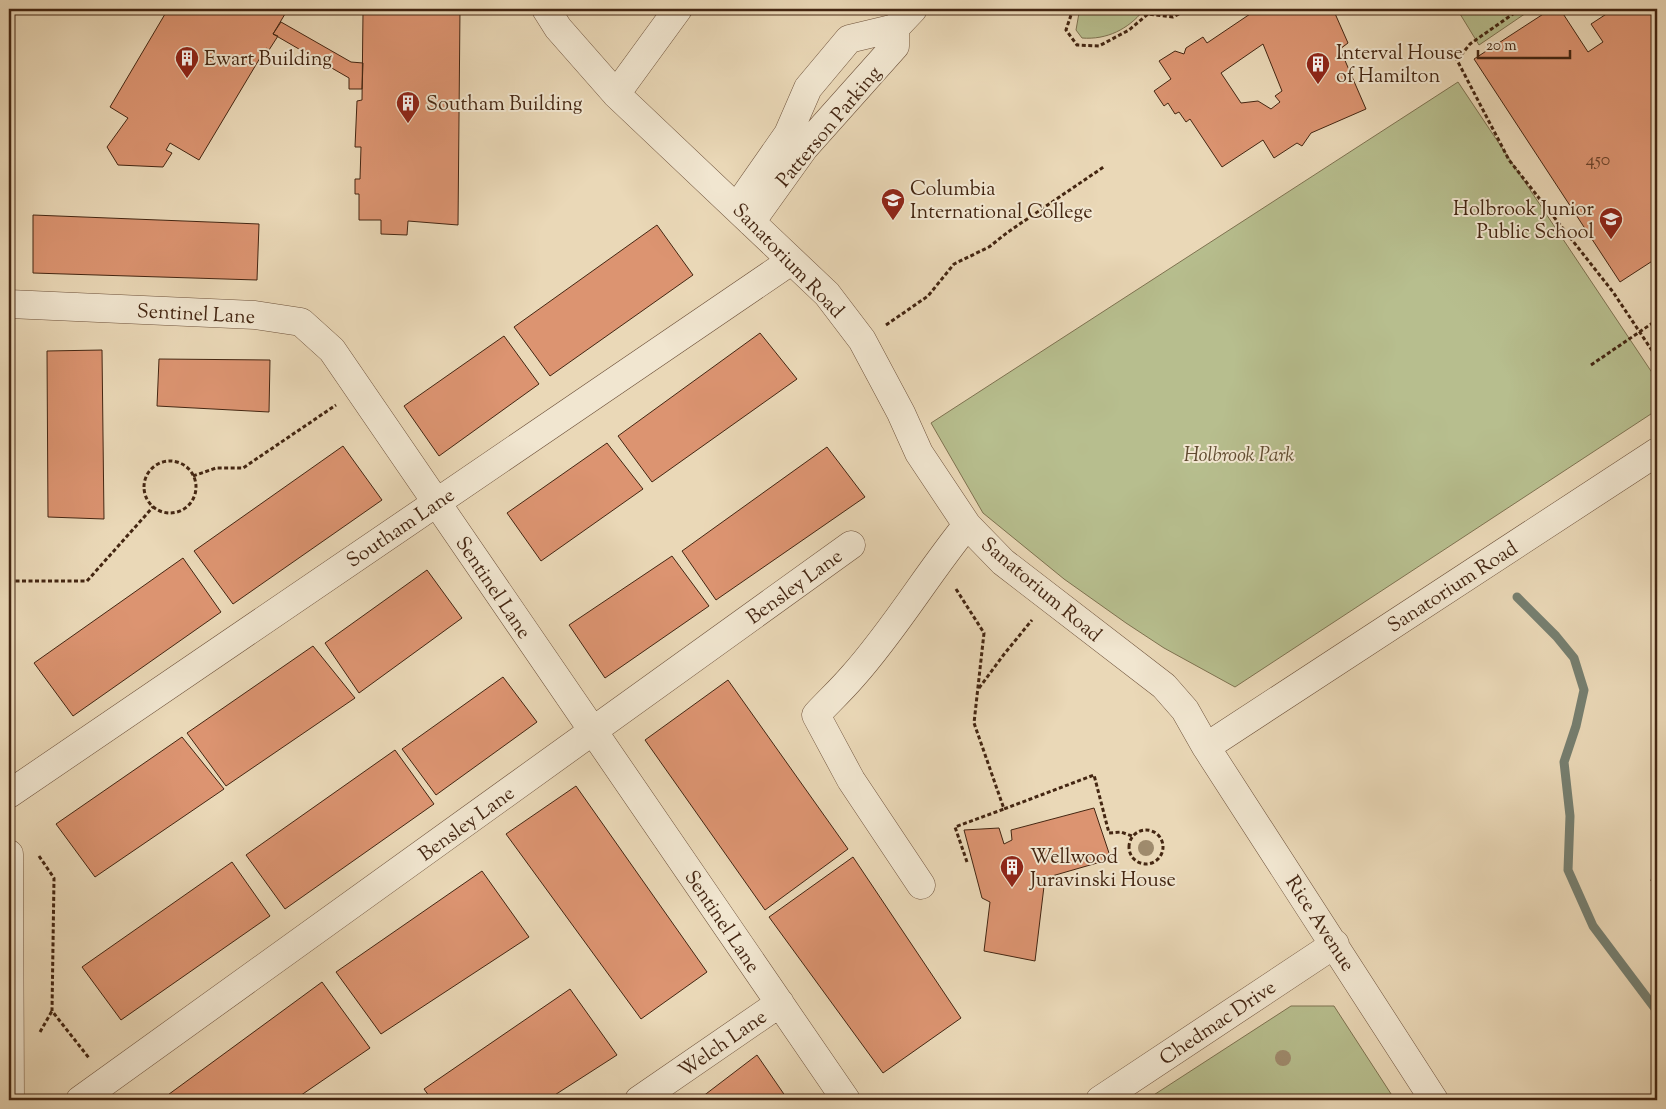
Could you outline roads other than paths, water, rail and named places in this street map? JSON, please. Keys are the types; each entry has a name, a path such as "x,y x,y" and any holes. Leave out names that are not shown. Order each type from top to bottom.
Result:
{"street":[{"name":"Sanatorium Road","path":"546,9 558,28 616,94 827,294 862,340 901,413 919,453 967,525 1003,562 1164,686 1185,710 1206,747 1657,452"},
{"path":"616,94 678,9"},
{"name":"Patterson Parking","path":"744,214 788,134 896,23"},
{"name":"Patterson Parking","path":"744,214 895,46 896,23"},
{"name":"Southam Lane","path":"9,794 791,261"},
{"name":"Sentinel Lane","path":"9,304 255,315 301,322 332,350 846,1100"},
{"path":"921,885 850,780 816,715 852,677 967,525"},
{"name":"Bensley Lane","path":"80,1100 851,545"},
{"name":"Rice Avenue","path":"1206,747 1434,1100"},
{"path":"9,854 10,1100"},
{"name":"Chedmac Drive","path":"1100,1100 1335,944"},
{"name":"Welch Lane","path":"639,1100 780,1003"}],"waterway":[{"path":"1517,597 1556,636 1574,658 1584,690 1576,726 1564,762 1570,816 1568,870 1593,926 1657,1011"}],"place":[{"name":"Ewart Building","path":"187,79"},
{"name":"Interval House of Hamilton","path":"1318,85"},
{"name":"Southam Building","path":"408,124"},
{"name":"Columbia International College","path":"893,221"},
{"name":"Holbrook Junior Public School","path":"1611,240"},
{"name":"Wellwood Juravinski House","path":"1012,888"}],"park label":[{"name":"Holbrook Park","path":"1239,454"}]}
